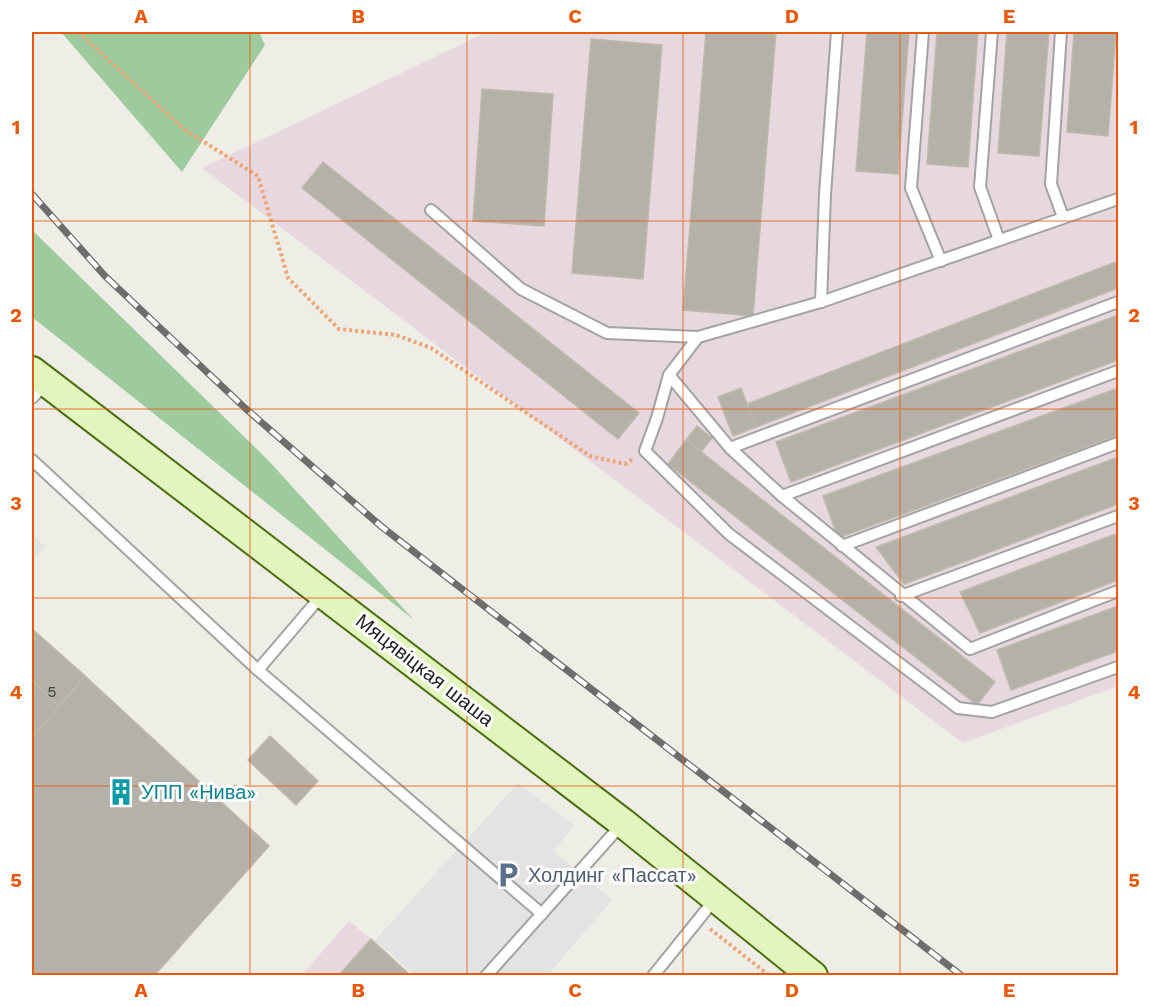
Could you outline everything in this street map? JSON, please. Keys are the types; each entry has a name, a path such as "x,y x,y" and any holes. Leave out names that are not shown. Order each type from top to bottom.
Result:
{"main road":[{"name":"Мяцявіцкая шаша","path":"37,384 324,593 623,822 706,909 813,975"}],"lane":[{"path":"821,302 825,194 837,32"},
{"path":"923,32 911,188 941,261"},
{"path":"992,32 980,187 999,240"},
{"path":"1061,32 1051,184 1064,217"},
{"path":"431,210 521,289 608,333 698,337 821,302 1119,199"},
{"path":"729,448 1119,302"},
{"path":"698,337 669,375 645,451 729,534 958,708 992,712 1119,667"},
{"path":"782,496 1119,371"},
{"path":"669,375 729,448 782,496 901,596 970,649 1119,591"},
{"path":"842,546 1119,443"},
{"path":"32,460 258,670 542,915"},
{"path":"901,596 1119,516"},
{"path":"258,670 324,593"},
{"path":"486,975 623,822"},
{"path":"653,975 706,909"}],"path":[{"path":"78,32 185,130 258,176 288,278 339,329 396,335 431,348 590,456 625,464 645,451"},
{"path":"706,909 770,975"}],"shaded area":[{"path":"487,32 1118,32 1118,686 963,743 202,168"},
{"path":"32,533 45,547 32,561"},
{"name":"Холдинг «Пассат»","path":"518,783 574,825 554,851 612,900 548,975 414,975 375,940"},
{"path":"349,921 371,939 411,975 301,976"}],"green space":[{"path":"61,32 259,32 265,45 182,172"},
{"path":"32,230 267,459 414,620 32,317"}],"building":[{"path":"706,32 776,32 753,316 683,310"},
{"path":"867,32 909,32 898,174 856,171"},
{"path":"937,32 978,32 968,167 927,164"},
{"path":"1007,32 1049,32 1039,156 998,153"},
{"path":"1074,32 1116,32 1108,136 1067,132"},
{"path":"591,39 662,45 643,279 572,273"},
{"path":"482,89 553,94 544,226 473,221"},
{"path":"323,162 639,413 618,439 302,188"},
{"path":"1118,261 1118,288 756,427 747,404"},
{"path":"1118,315 1118,360 791,482 776,442"},
{"path":"741,388 756,427 733,436 718,397"},
{"path":"1118,388 1118,435 838,538 823,496"},
{"path":"697,426 712,438 701,452 686,440"},
{"path":"686,440 995,682 977,705 668,464"},
{"path":"1118,457 1118,504 904,584 876,547"},
{"path":"1118,533 1118,580 980,633 960,592"},
{"path":"1118,606 1118,651 1011,690 997,650"},
{"path":"32,629 85,676 32,738"},
{"path":"32,629 85,676 59,706 32,681"},
{"name":"УПП «Нива»","path":"85,676 269,846 154,976 32,976 32,738"},
{"path":"270,736 318,781 296,805 248,760"},
{"path":"371,939 411,976 338,976"}],"railway":[{"path":"32,194 105,276 245,408 382,527 962,976"}],"place":[{"name":"УПП «Нива»","path":"121,792"},
{"name":"Холдинг «Пассат»","path":"508,875"}]}
